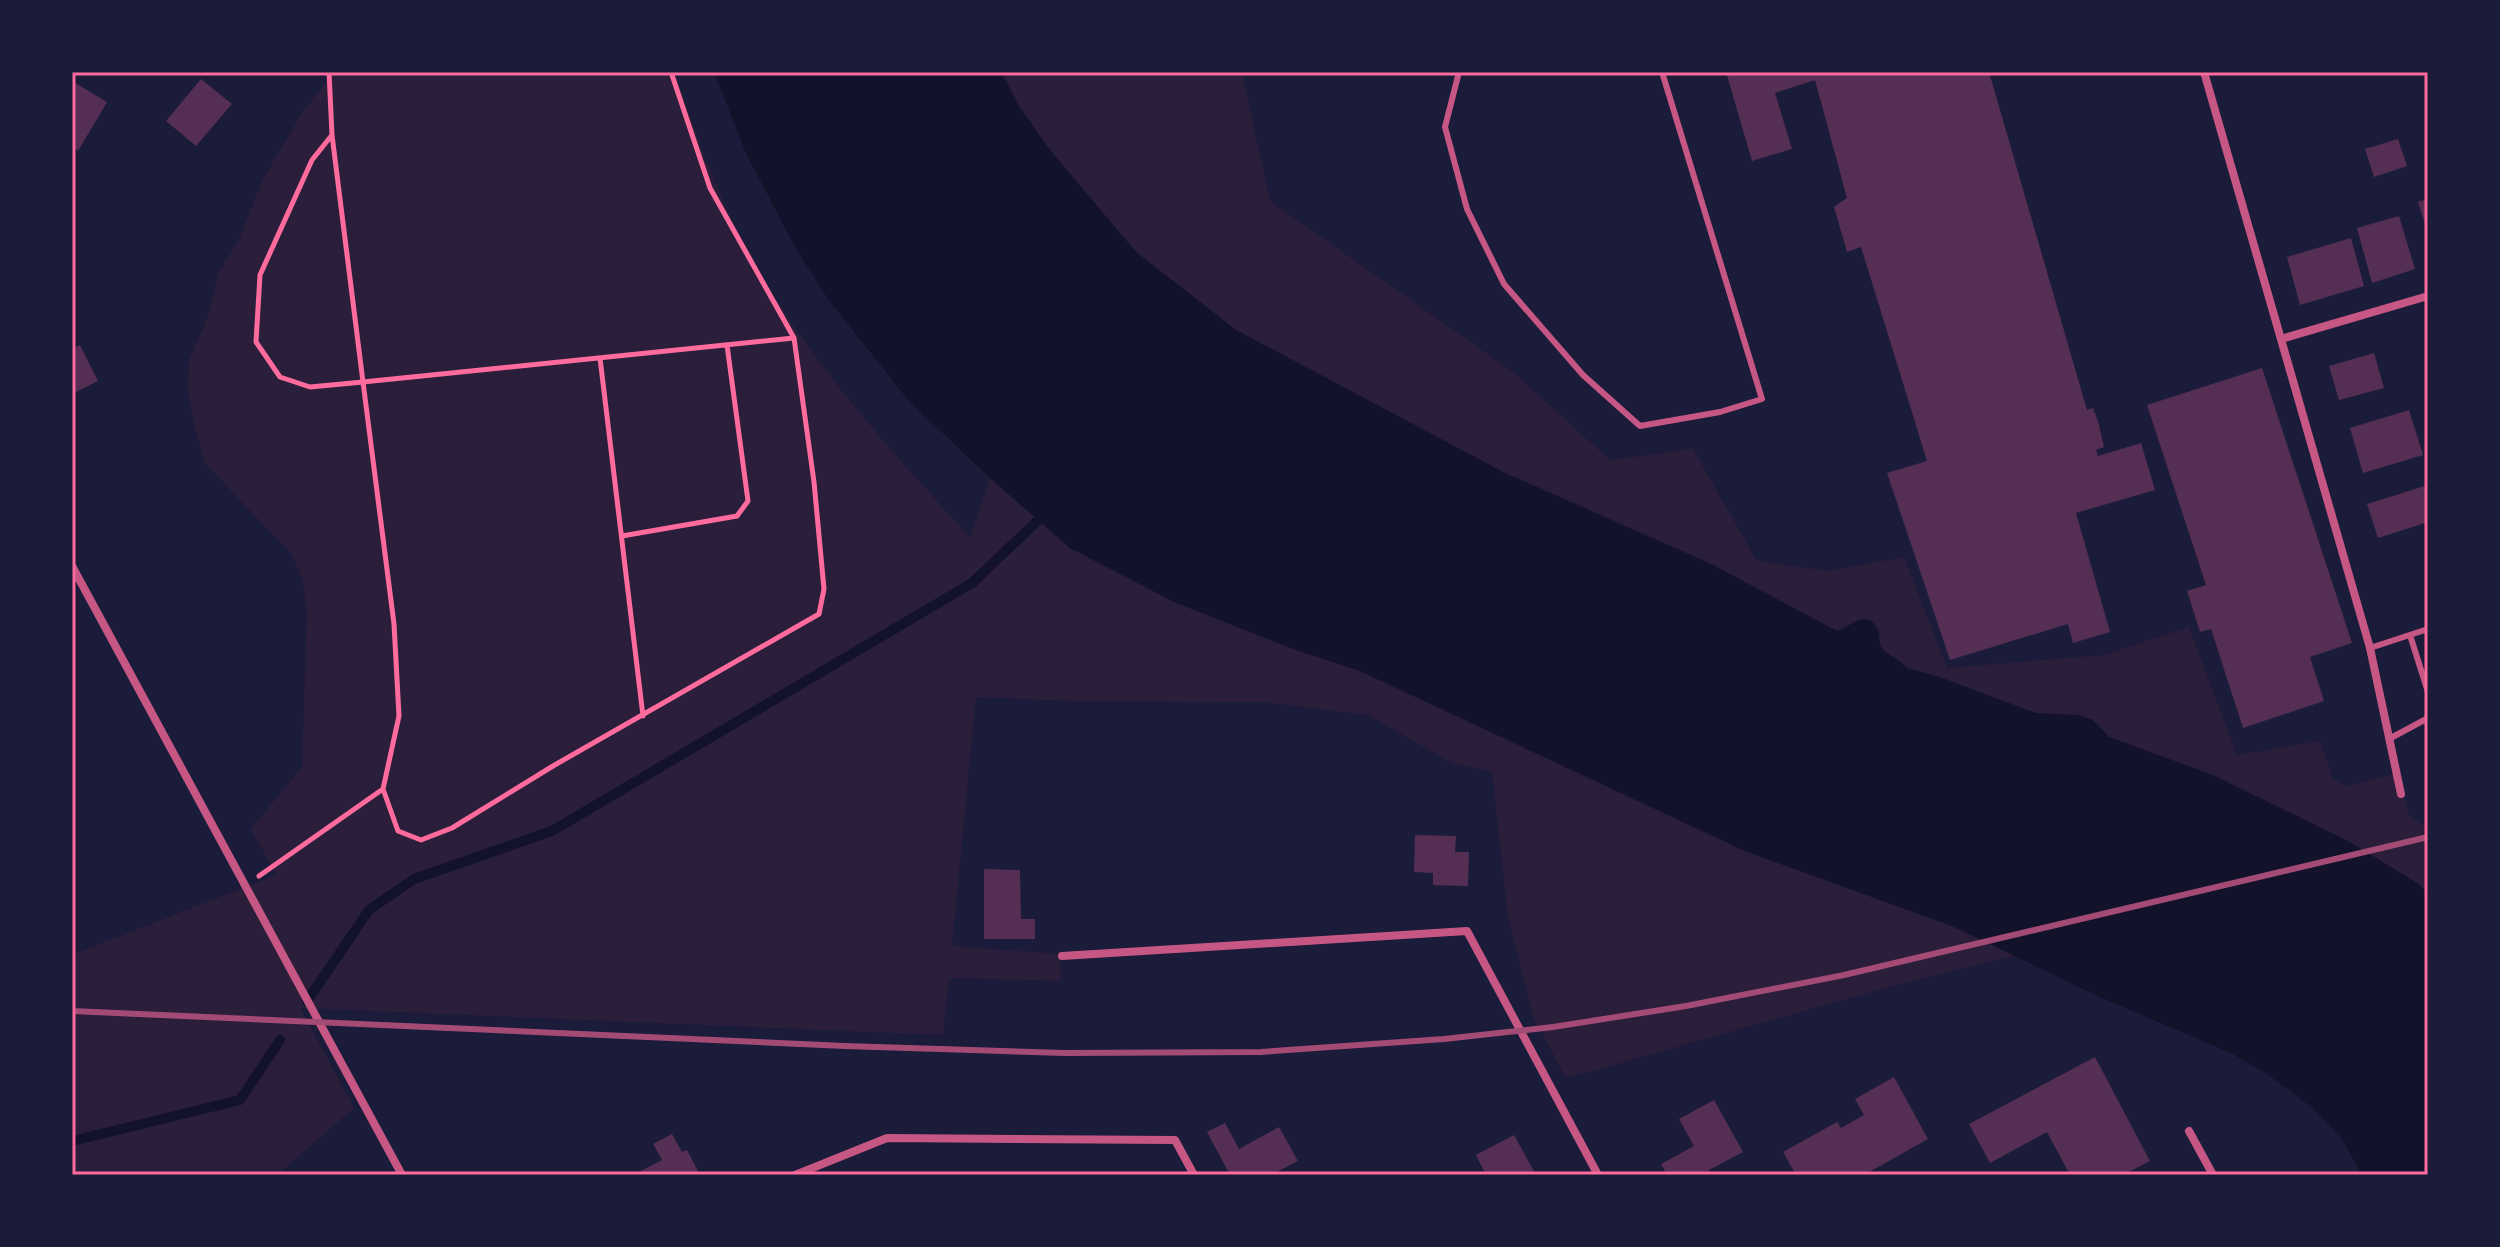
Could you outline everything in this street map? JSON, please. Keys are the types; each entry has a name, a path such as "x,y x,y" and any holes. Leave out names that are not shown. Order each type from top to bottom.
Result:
{"street":[{"path":"2204,72 2370,648 2401,794"},
{"path":"2281,339 2428,296"},
{"path":"72,566 402,1175"},
{"path":"1062,956 1467,931 1598,1175"},
{"path":"2189,1131 2213,1175"},
{"path":"798,1174 887,1138 1175,1140 1194,1175"}],"lane":[{"path":"1459,72 1445,127 1467,209 1504,284 1583,375 1640,426 1720,412 1762,399 1662,72"},
{"path":"2370,648 2428,629"},
{"path":"2410,635 2428,692"},
{"path":"2388,740 2428,718"}],"path":[{"path":"329,72 332,135 394,624 399,716 383,789 398,831 421,840 452,828 553,766 819,614 824,589 814,482 794,338 710,188 671,72"},
{"path":"332,135 312,160 260,275 256,342 280,377 310,387 794,338"},
{"path":"622,536 737,516 748,501 727,345"},
{"path":"600,358 643,716"},
{"path":"246,886 383,789"}],"shaded area":[{"path":"333,72 675,72 715,182 739,235 767,285 837,385 970,537 990,478 1070,548 1293,649 1360,671 1745,851 1952,926 2016,956 1847,999 1566,1078 1534,1018 1508,918 1492,771 1454,764 1368,715 1262,702 976,697 952,946 1060,954 1061,981 949,978 943,1035 300,1008 354,1108 277,1175 72,1175 72,955 276,875 251,829 302,767 307,610 302,579 292,554 206,465 194,426 188,390 189,360 209,314 218,273 238,242 263,179 300,116"},
{"path":"714,72 1001,72 1019,106 1050,150 1136,252 1236,330 1503,472 1711,564 1837,631 1858,620 1868,619 1877,628 1881,647 1907,668 2035,713 2077,715 2091,719 2109,737 2213,775 2348,841 2417,883 2428,893 2428,1175 2362,1175 2342,1139 2310,1106 2270,1076 2231,1053 2102,998 1952,926 1745,851 1360,671 1293,649 1174,602 1070,548 909,401 828,299 795,247 746,153"},
{"path":"1001,72 1242,72 1270,201 1513,372 1610,460 1693,449 1757,561 1829,571 1904,557 1947,668 2103,655 2189,627 2237,755 2320,741 2333,779 2346,786 2397,773 2410,817 2428,828 2428,893 2348,841 2213,776 2109,737 2097,723 2077,715 2035,713 1942,678 1906,668 1882,649 1876,625 1848,625 1837,631 1711,564 1503,472 1236,330 1136,252 1050,150 1019,106"}],"building":[{"path":"1726,72 1989,72 2087,410 2093,408 2098,421 2104,447 2096,450 2098,456 2141,443 2155,490 2076,513 2110,632 2073,643 2068,624 1950,660 1887,473 1927,461 1861,247 1847,252 1834,207 1847,198 1815,80 1775,93 1792,149 1752,161"},
{"path":"201,79 232,104 196,146 166,121"},
{"path":"72,81 107,102 78,151 72,147"},
{"path":"2398,139 2407,166 2374,177 2365,149"},
{"path":"2428,199 2428,230 2427,230 2418,202"},
{"path":"2399,216 2415,269 2372,283 2357,228"},
{"path":"2351,238 2364,286 2300,305 2287,257"},
{"path":"80,345 98,381 72,394 72,349"},
{"path":"2374,353 2384,388 2339,400 2329,366"},
{"path":"2262,368 2352,643 2310,657 2324,701 2243,728 2211,629 2200,632 2187,591 2206,585 2147,405"},
{"path":"2409,410 2423,455 2363,473 2350,428"},
{"path":"2428,485 2428,522 2378,538 2367,504"},
{"path":"1415,835 1456,836 1455,852 1469,852 1468,886 1433,885 1433,873 1414,872"},
{"path":"984,869 1020,870 1021,919 1035,919 1035,939 984,939"},
{"path":"2095,1057 2150,1161 2123,1175 2070,1175 2047,1132 1990,1163 1969,1124"},
{"path":"1894,1077 1928,1139 1864,1175 1796,1175 1783,1152 1837,1122 1841,1128 1864,1115 1855,1099"},
{"path":"1714,1100 1743,1152 1709,1170 1712,1175 1667,1175 1661,1164 1694,1146 1679,1119"},
{"path":"1225,1123 1239,1149 1279,1127 1298,1161 1271,1175 1230,1175 1207,1132"},
{"path":"672,1134 682,1152 687,1150 700,1175 633,1175 662,1160 653,1144"},
{"path":"1514,1135 1536,1175 1486,1175 1476,1155"}],"waterway":[{"path":"307,1001 369,910 414,879 552,831 972,583 1047,512"},
{"path":"72,1141 240,1100 280,1040"}],"railway":[{"path":"72,1011 1065,1053 1261,1052 1444,1039 1553,1027 1686,1006 1844,975 2428,837"}]}
